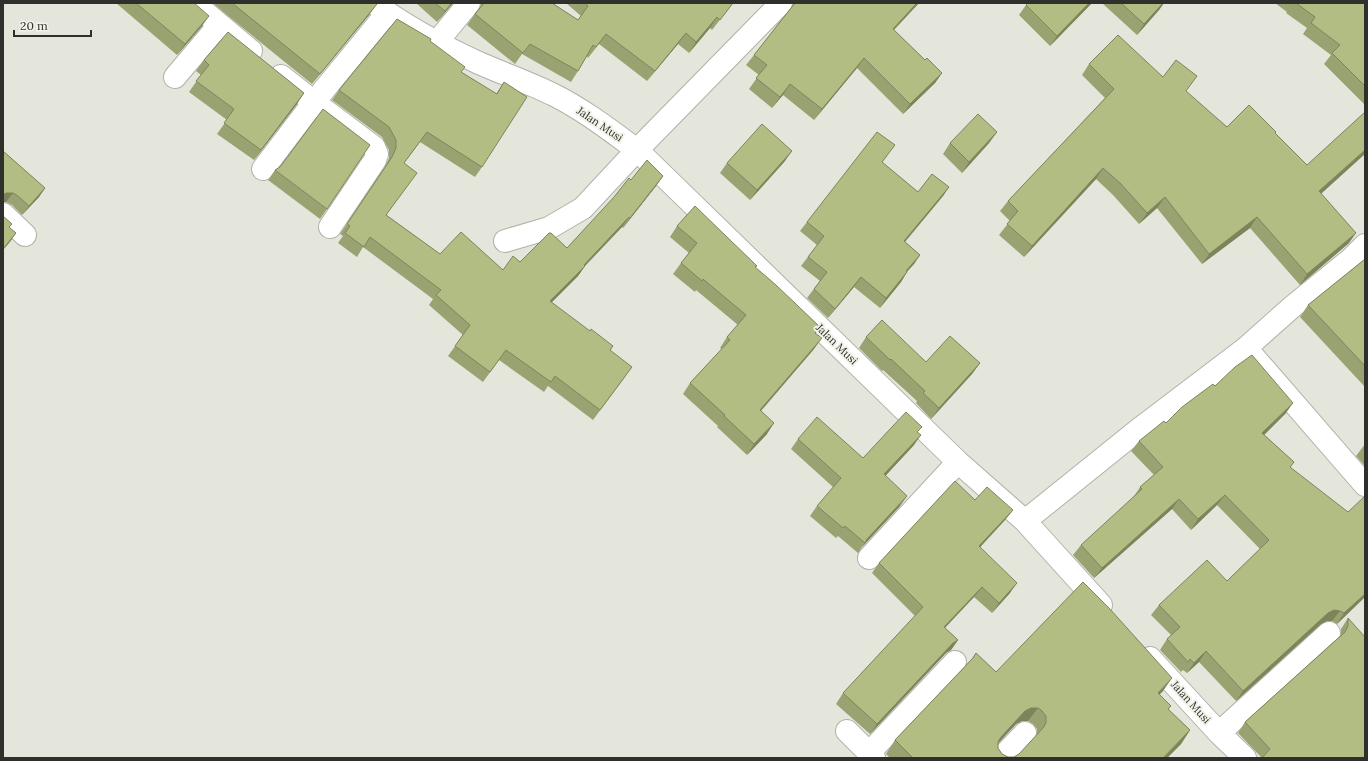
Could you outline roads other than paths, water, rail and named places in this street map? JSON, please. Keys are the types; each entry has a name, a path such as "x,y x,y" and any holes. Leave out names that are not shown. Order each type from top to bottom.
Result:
{"street":[{"path":"194,3 314,102 374,147 377,154 375,160 330,227"},
{"path":"437,42 469,3"},
{"path":"505,241 549,228 583,208 637,150 781,3"},
{"path":"263,169 314,102 380,8"},
{"name":"Jalan Musi","path":"380,8 437,42 479,63 554,95 599,122 637,150 958,462 1025,521 1117,621"},
{"path":"175,77 219,25"},
{"path":"3,214 25,235"},
{"path":"1025,521 1138,430 1246,348 1292,307 1351,259 1365,245"},
{"path":"1246,348 1365,485"},
{"path":"869,558 958,462"},
{"path":"1219,733 1329,633"},
{"name":"Jalan Musi","path":"1138,645 1219,733 1245,758"},
{"path":"847,731 871,756 955,662"},
{"path":"1001,758 1025,732"}]}
